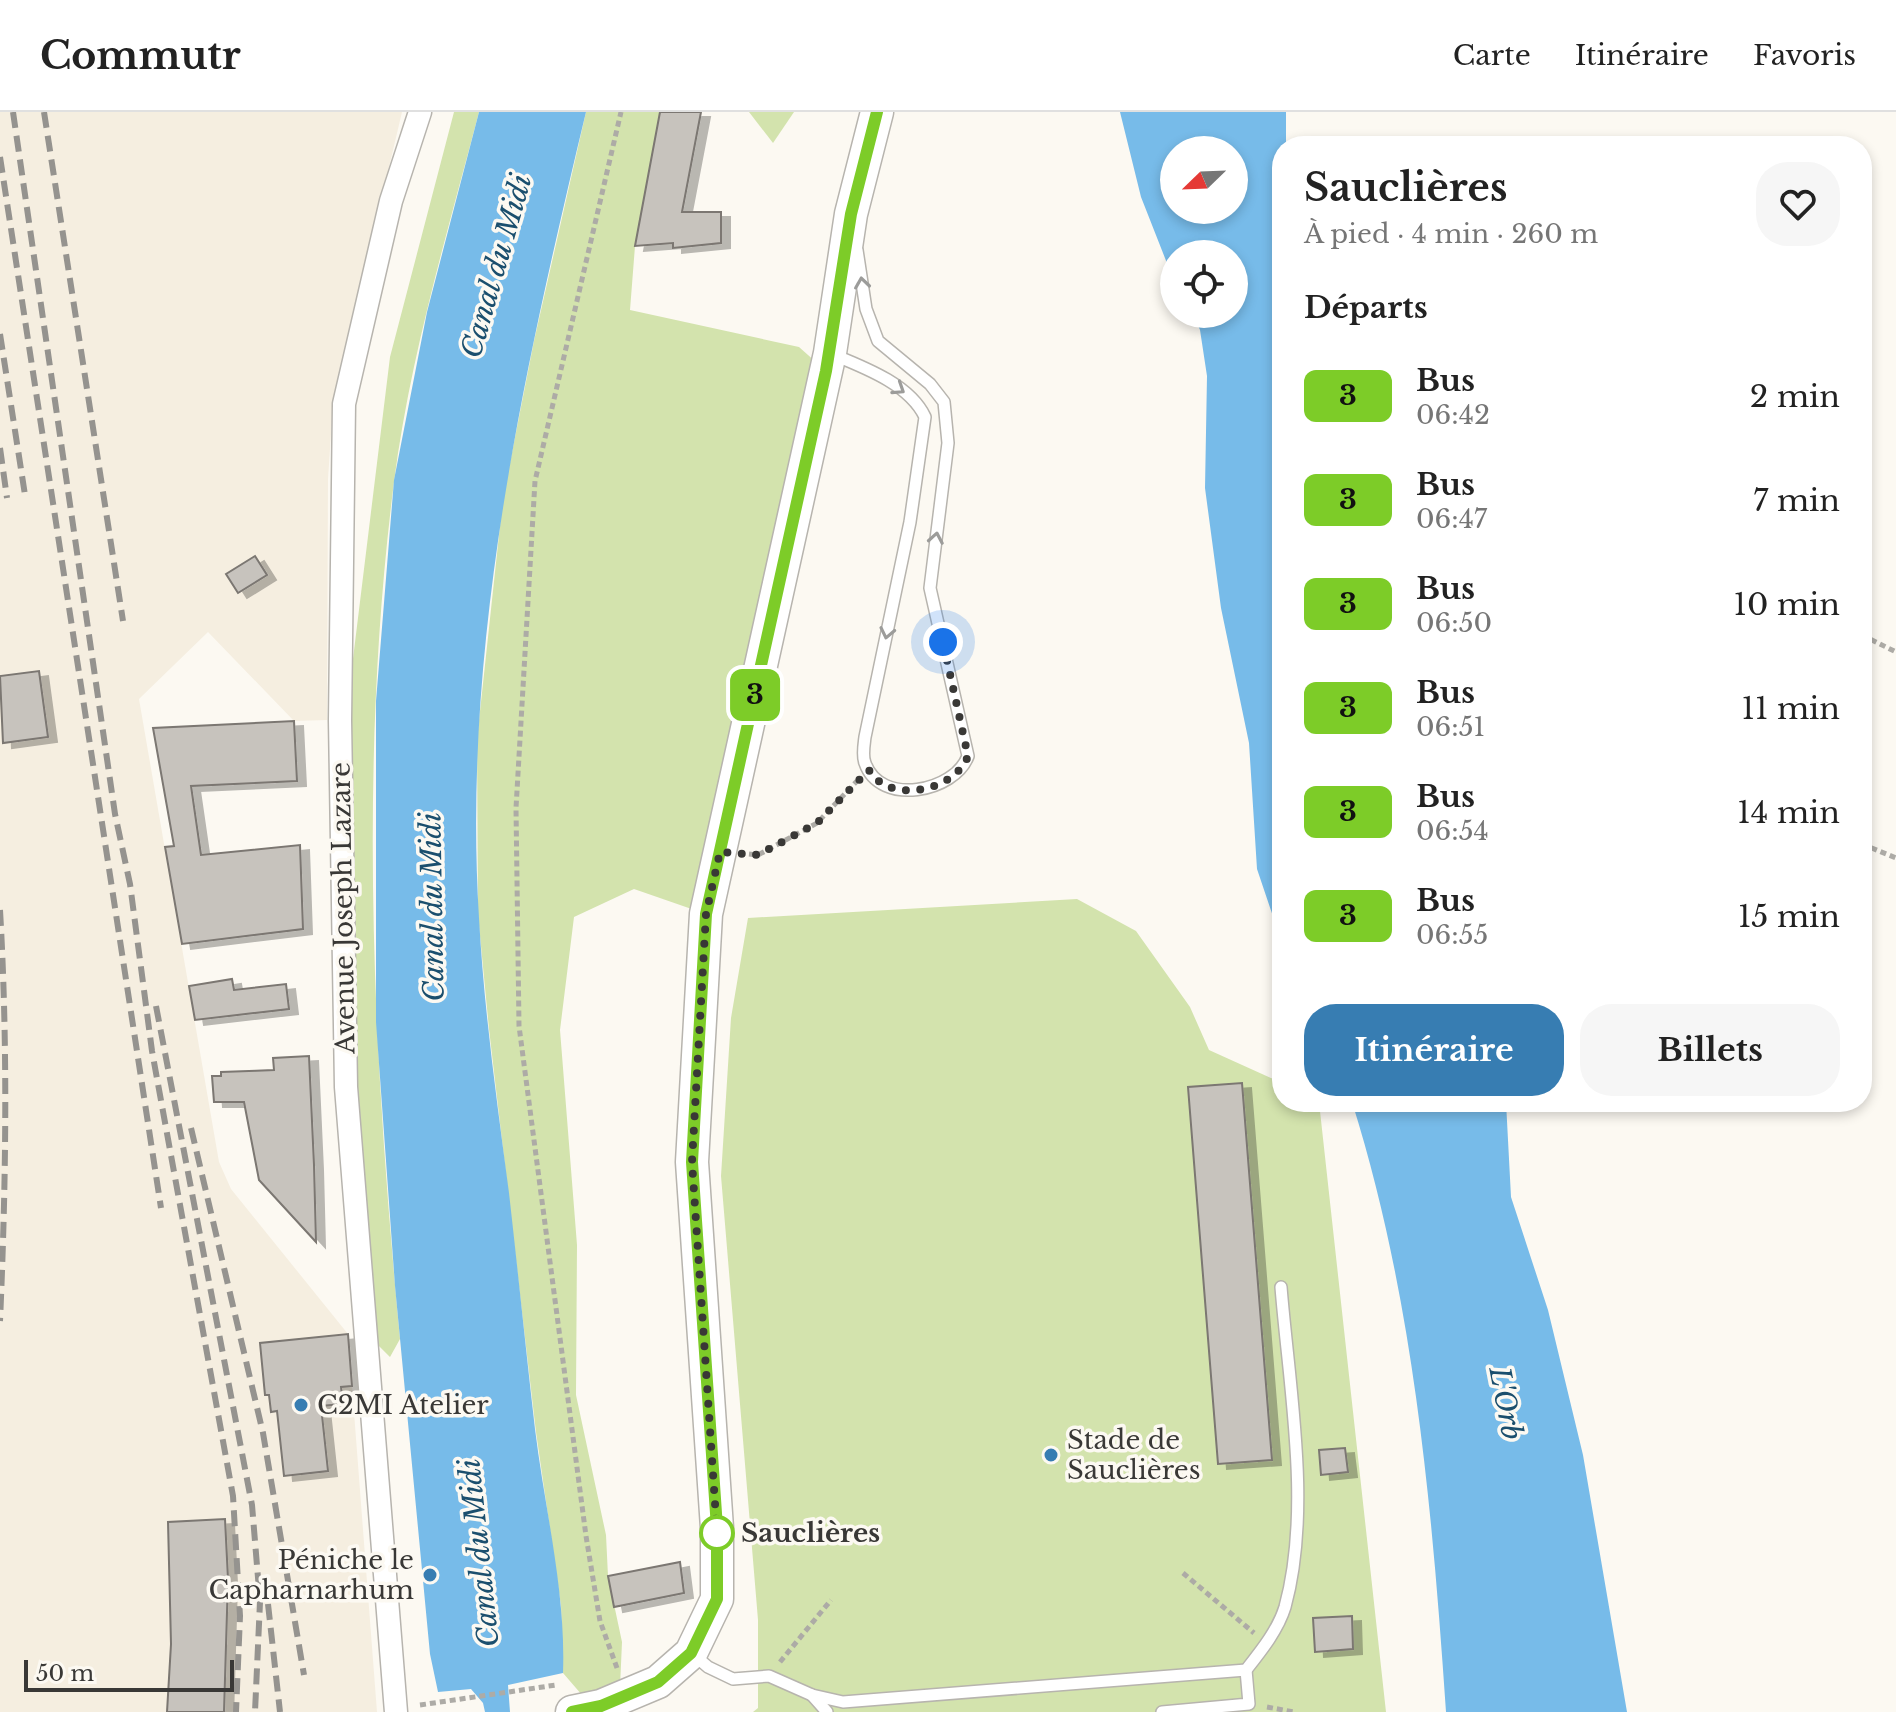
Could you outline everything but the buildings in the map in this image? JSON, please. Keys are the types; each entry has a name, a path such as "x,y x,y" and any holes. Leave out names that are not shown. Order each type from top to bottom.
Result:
{"main road":[{"path":"590,1698 658,1682 691,1653 717,1599 717,1528 692,1162 706,914 830,353 851,214 877,112"}],"street":[{"name":"Avenue Joseph Lazare","path":"396,1712 346,1087 340,720 344,404 391,201 420,112"}],"lane":[{"path":"830,353 866,368 918,401 925,417 910,522 865,737 864,761 869,770 888,786 926,788 946,783 963,771 968,756 930,588 948,443 944,402 930,384 878,341 866,309 851,214"},
{"path":"1162,1712 1249,1704 1246,1670 1266,1644 1284,1610 1295,1557 1296,1467 1281,1287"},
{"path":"691,1653 708,1667 733,1679 769,1676 812,1695 843,1702 1246,1670"},
{"path":"812,1695 827,1712"}],"path":[{"path":"421,1704 590,1698 619,1673 600,1621 586,1536 519,1026 516,808 535,481 621,112"},
{"path":"1872,640 1896,652"},
{"path":"720,852 758,855 817,823 869,770"},
{"path":"1872,848 1896,858"},
{"path":"1183,1573 1266,1644"},
{"path":"769,1676 831,1600"},
{"path":"1249,1704 1294,1712"}],"shaded area":[{"path":"0,112 402,112 333,404 328,479 327,720 294,721 208,632 139,699 219,1162 231,1189 348,1334 377,1712 0,1712"}],"green space":[{"path":"454,112 479,112 430,296 401,435 383,588 376,695 373,910 377,1018 400,1339 390,1357 376,1343 358,1128 349,903 351,675 390,357"},
{"path":"586,112 663,112 635,246 630,310 799,347 826,371 706,914 634,889 574,917 560,1030 577,1245 576,1395 606,1535 608,1576 622,1642 620,1687 582,1695 563,1673 561,1606 536,1432 489,1029 478,915 477,739 503,498 534,341"},
{"path":"749,112 794,112 773,143"},
{"name":"Stade de Sauclières","path":"1077,899 1136,931 1190,1007 1209,1050 1272,1078 1272,1112 1320,1112 1386,1712 753,1712 758,1708 758,1620 721,1176 731,1018 748,918"}],"water":[{"name":"Canal du Midi","path":"479,112 586,112 540,310 502,511 480,714 476,816 484,987 563,1642 563,1673 508,1685 510,1712 485,1712 483,1703 471,1689 438,1692 430,1654 395,1286 376,1022 376,701 394,480 427,312"},
{"path":"1120,112 1286,112 1286,136 1272,136 1272,913 1257,869 1249,743 1221,608 1205,488 1207,376 1200,330 1248,328 1248,240 1160,240 1160,245 1141,197"},
{"name":"L'Orb","path":"1355,1112 1507,1112 1511,1197 1548,1310 1583,1455 1627,1712 1446,1712 1434,1558 1417,1404 1391,1252"}],"railway":[{"path":"13,112 115,814 130,884 152,1051 233,1496 240,1616 236,1712"},
{"path":"44,112 123,621"},
{"path":"0,157 161,1208"},
{"path":"0,334 25,495"},
{"path":"0,448 7,498"},
{"path":"0,910 5,1116 0,1321"},
{"path":"156,1006 252,1505 260,1602 255,1712"},
{"path":"191,1128 263,1433 304,1675"},
{"path":"268,1604 280,1712"}],"bus line":[{"name":"3","path":"572,1712 601,1706 658,1682 691,1653 717,1599 718,1544 692,1162 706,914 830,353 851,214 877,112"}],"place":[{"name":"C2MI Atelier","path":"301,1405"},
{"name":"Stade de Sauclières","path":"1051,1455"},
{"name":"Sauclières","path":"717,1533"},
{"name":"Péniche le Capharnarhum","path":"430,1575"}],"route":[{"path":"717,1533 692,1162 706,914 720,852 758,855 817,823 869,770 888,786 904,789 946,783 963,771 968,756 943,642"}]}
